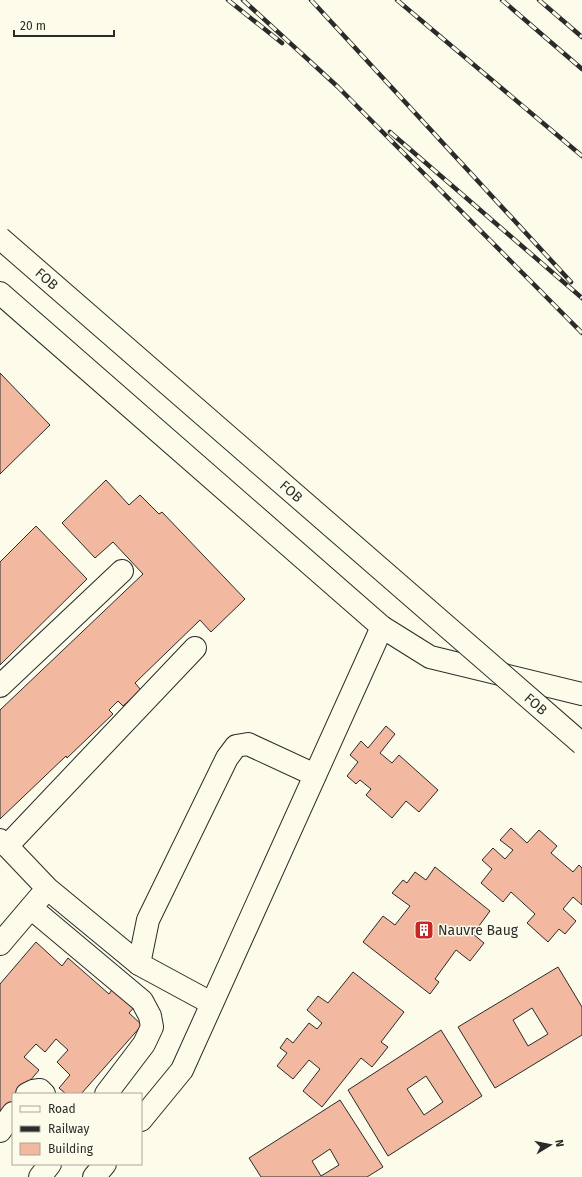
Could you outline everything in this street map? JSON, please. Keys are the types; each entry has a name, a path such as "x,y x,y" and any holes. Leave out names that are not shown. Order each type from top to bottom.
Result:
{"street":[{"name":"FOB","path":"0,238 582,744"},
{"path":"0,294 382,627 430,657 582,694"},
{"path":"0,686 122,571"},
{"path":"142,1119 182,1070 382,627"},
{"path":"195,648 4,843 48,888 139,964 211,1003"},
{"path":"139,964 148,920 227,758 236,746 248,744 314,775"},
{"path":"0,944 48,888"},
{"path":"31,908 142,1001 150,1016 152,1026 144,1044 107,1093"},
{"path":"29,1093 40,1090 43,1093"},
{"path":"0,1131 12,1114"},
{"path":"40,1177 49,1165"},
{"path":"94,1177 104,1165"}],"building":[{"path":"0,373 50,425 0,474"},
{"path":"106,480 129,505 140,495 159,514 162,512 245,599 211,632 200,620 135,683 141,690 123,706 118,701 109,710 113,714 67,758 66,756 0,819 0,710 143,574 113,542 95,558 62,523"},
{"path":"36,526 87,579 0,665 0,562"},
{"path":"386,726 395,734 380,753 392,763 399,755 438,790 419,812 406,801 392,818 366,795 371,789 360,780 356,784 347,776 358,762 350,755 361,741 368,748"},
{"path":"511,828 527,843 539,830 557,846 551,853 573,872 579,865 582,868 582,905 573,897 563,909 576,921 565,934 559,929 548,942 527,923 535,914 511,892 503,902 481,883 492,869 482,860 493,848 505,859 513,850 500,840"},
{"name":"Nauvre Baug","path":"435,867 490,911 473,934 484,943 470,961 456,950 435,979 439,982 430,994 363,942 383,916 395,925 410,906 392,893 403,880 407,883 415,872 426,880"},
{"path":"36,942 62,966 68,958 109,994 114,987 136,1005 129,1013 142,1025 82,1093 65,1093 59,1088 70,1075 57,1062 68,1050 56,1039 45,1052 36,1044 24,1057 39,1070 20,1093 12,1093 12,1102 0,1116 0,984"},
{"path":"558,967 582,1007 582,1035 495,1088 458,1027","holes":["532,1008 548,1034 528,1046 513,1020"]},
{"path":"353,972 404,1012 381,1042 388,1047 372,1067 361,1058 322,1107 303,1091 320,1069 309,1060 293,1079 277,1066 287,1053 280,1048 287,1038 293,1043 309,1023 317,1029 322,1023 307,1010 318,996 328,1003"},
{"path":"441,1030 482,1096 388,1156 348,1090","holes":["426,1076 443,1102 424,1115 407,1089"]},
{"path":"340,1100 383,1167 367,1177 261,1177 249,1158","holes":["330,1149 339,1165 321,1176 312,1161"]}],"railway":[{"path":"228,0 282,43"},
{"path":"243,0 338,87 582,333"},
{"path":"311,0 571,282"},
{"path":"397,0 582,156"},
{"path":"502,0 582,69"},
{"path":"539,0 582,37"},
{"path":"390,132 582,298"}],"place":[{"name":"Nauvre Baug","path":"424,930"}]}
